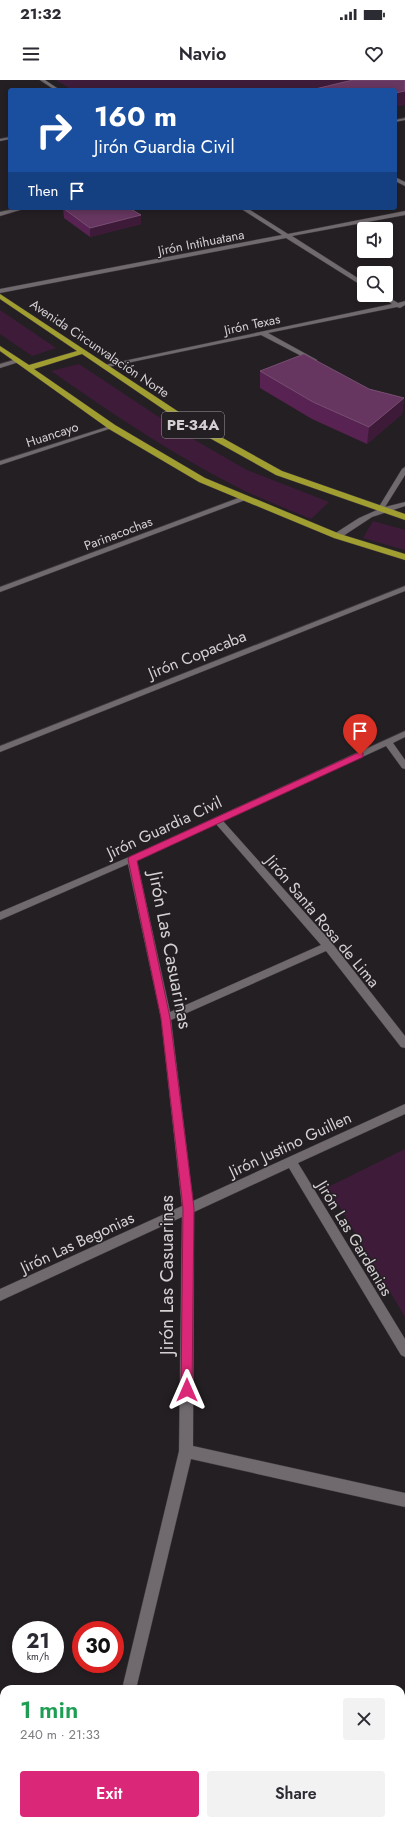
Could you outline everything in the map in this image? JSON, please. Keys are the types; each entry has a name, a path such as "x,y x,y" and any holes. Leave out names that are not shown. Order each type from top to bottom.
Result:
{"highway":[{"name":"Avenida Circunvalación Norte","path":"0,296 81,352 191,424 279,473 380,510 405,517"},
{"name":"PE-34A","path":"0,348 112,427 202,480 244,499 337,536 405,557"},
{"path":"28,368 81,352"}],"street":[{"path":"42,80 55,88"},
{"path":"0,214 16,210"},
{"path":"246,210 357,281"},
{"name":"Jirón Intihuatana","path":"0,291 287,237 405,213"},
{"path":"392,302 405,309"},
{"name":"Jirón Texas","path":"103,366 405,303"},
{"path":"262,333 318,363"},
{"path":"0,366 17,361"},
{"name":"Huancayo","path":"0,463 112,427"},
{"path":"380,510 405,469"},
{"name":"Parinacochas","path":"0,590 244,499"},
{"path":"337,536 356,522 380,510 405,504"},
{"name":"Jirón Copacaba","path":"0,748 405,588"},
{"name":"Jirón Guardia Civil","path":"0,916 132,859 405,734"},
{"path":"388,742 405,766"},
{"name":"Jirón Santa Rosa de Lima","path":"217,820 328,946 405,1044"},
{"name":"Jirón Las Casuarinas","path":"130,1685 186,1451 188,1208 166,1018 132,859"},
{"path":"166,1018 328,946"},
{"name":"Jirón Justino Guillen","path":"188,1208 405,1109"},
{"name":"Jirón Las Gardenias","path":"291,1161 405,1350"},
{"name":"Jirón Las Begonias","path":"0,1295 188,1208"},
{"path":"186,1451 405,1500"}],"shaded area":[{"path":"56,80 380,80 364,88 69,88"},
{"path":"0,310 56,348 32,356 0,334"},
{"path":"79,364 186,435 247,470 329,502 311,519 252,494 209,472 140,431 51,371"},
{"path":"373,521 405,530 405,550 363,538"},
{"path":"405,1149 405,1317 328,1187"}],"building":[{"path":"353,80 405,80 405,91 397,93 397,88 319,88"},
{"path":"66,210 132,210 141,215 90,228"},
{"path":"304,354 369,389 404,398 369,427 313,402 260,371"}],"route":[{"path":"187,1390 188,1208 166,1018 132,859 360,755"}]}
